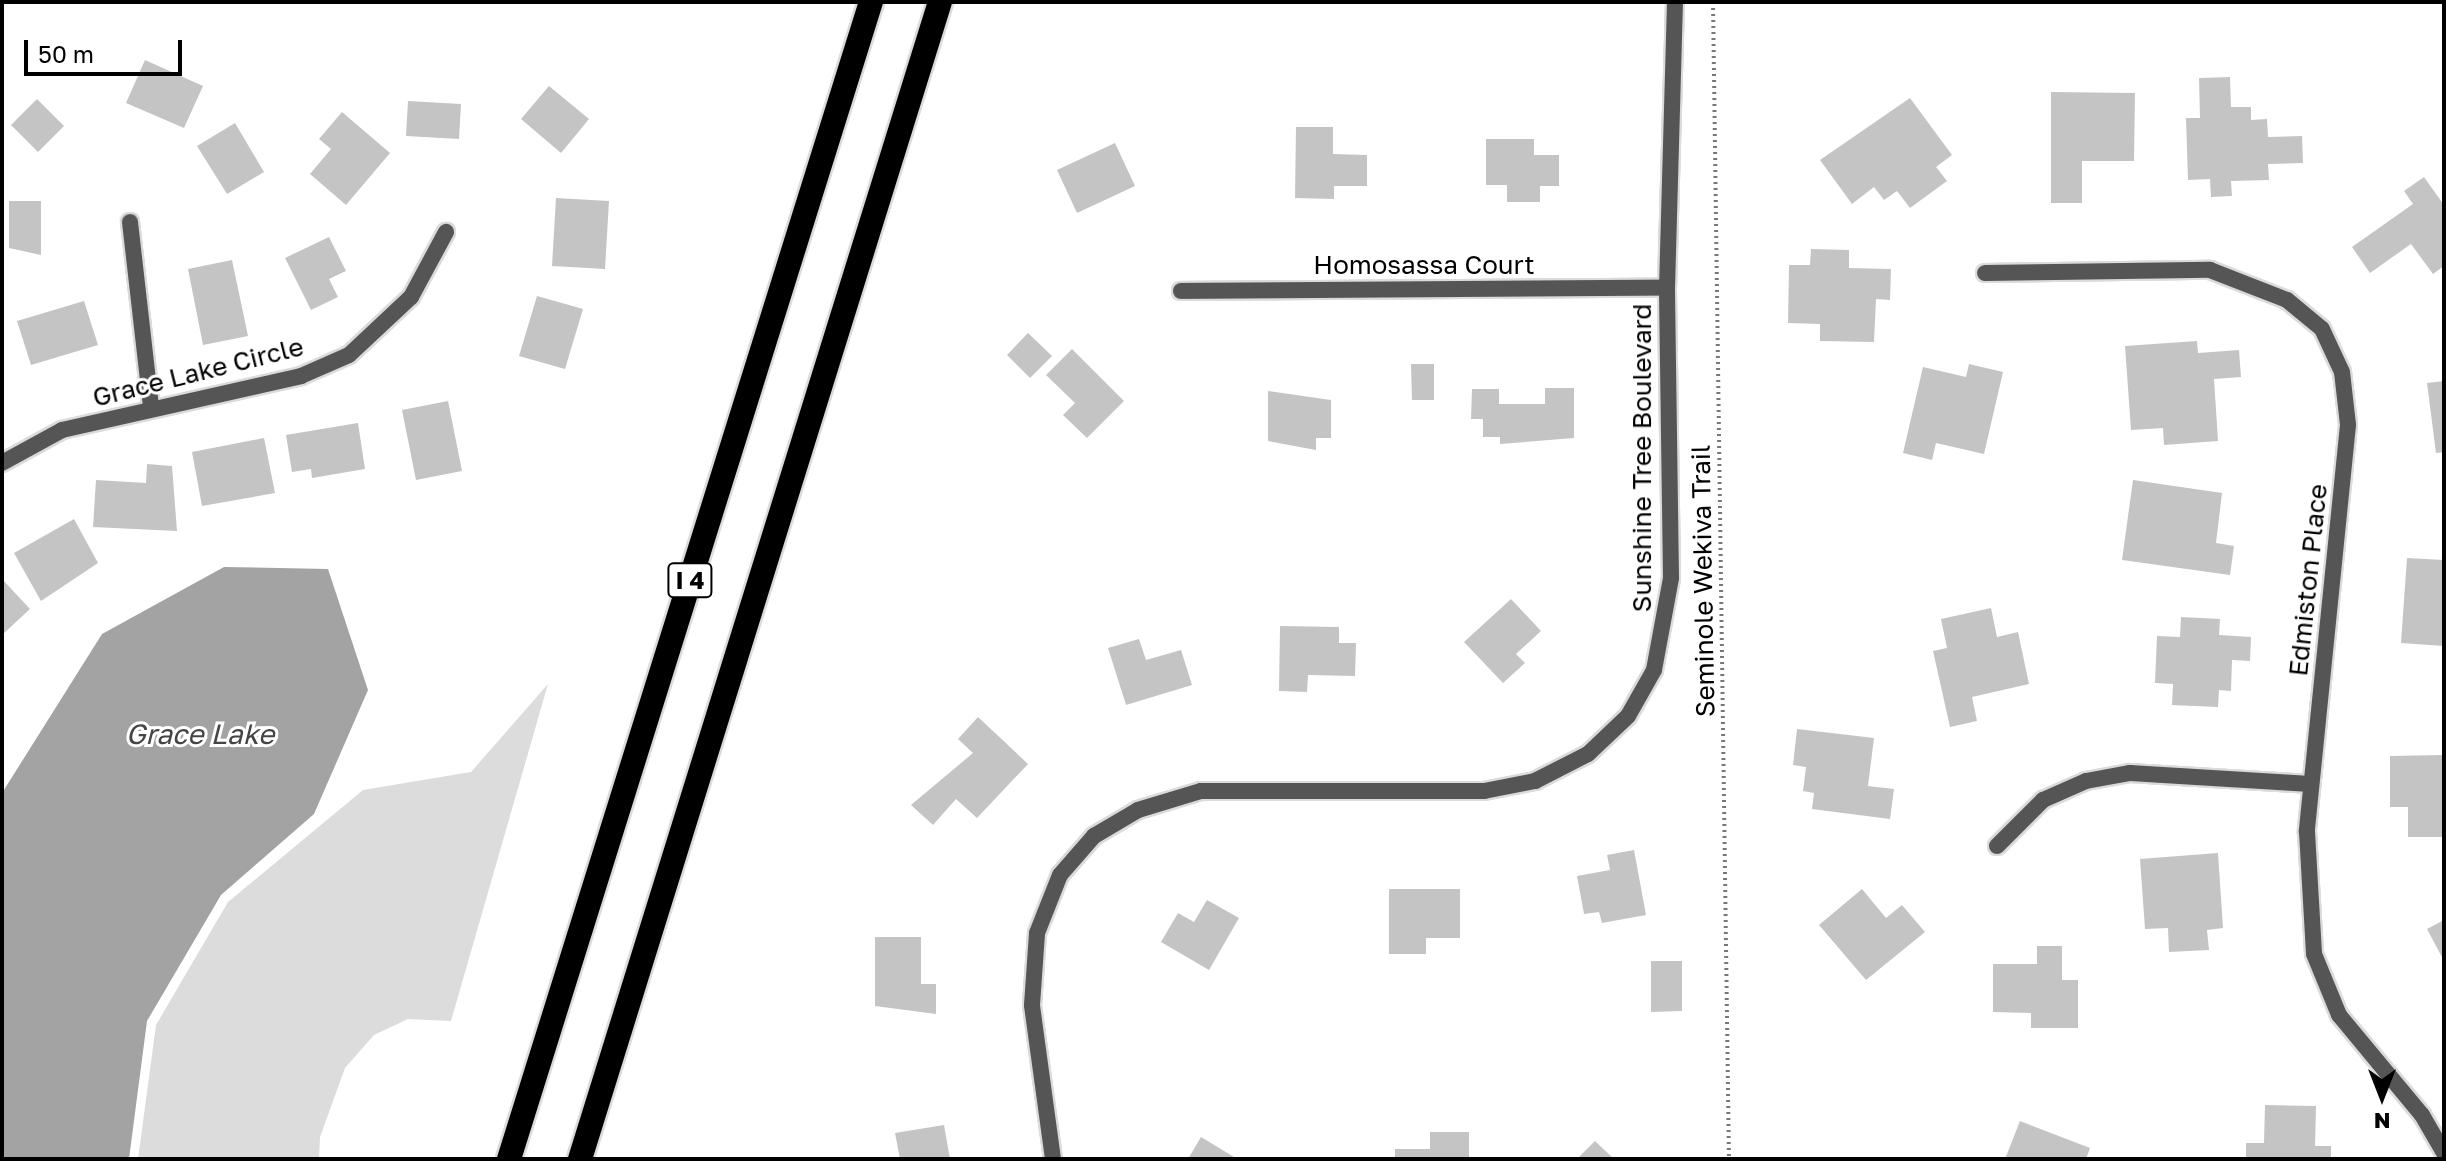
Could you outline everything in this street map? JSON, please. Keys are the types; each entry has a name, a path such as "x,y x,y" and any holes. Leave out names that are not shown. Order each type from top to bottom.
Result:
{"highway":[{"name":"I 4","path":"509,1159 871,2"},
{"name":"I 4","path":"580,1159 940,2"}],"street":[{"name":"Sunshine Tree Boulevard","path":"1053,1159 1032,1005 1037,933 1060,875 1094,836 1138,810 1201,791 1484,791 1535,781 1588,754 1628,716 1654,670 1671,578 1667,288 1675,2"},
{"path":"130,222 151,407"},
{"name":"Grace Lake Circle","path":"2,463 62,430 151,407 301,376 349,355 411,297 446,232"},
{"name":"Edmiston Place","path":"1985,273 2210,270 2287,300 2322,329 2342,372 2348,425 2311,784 2314,954 2339,1015 2422,1115 2444,1153"},
{"name":"Homosassa Court","path":"1181,291 1667,288"},
{"path":"1997,846 2043,800 2116,775 2311,784"}],"path":[{"name":"Seminole Wekiva Trail","path":"1713,2 1729,1159"}],"shaded area":[{"path":"548,684 451,1021 408,1019 374,1035 345,1068 320,1137 319,1159 138,1159 156,1025 228,902 363,790 471,772"}],"water":[{"name":"Grace Lake","path":"224,567 328,569 368,690 314,814 221,895 147,1021 129,1159 2,1159 2,793 102,634"}],"building":[{"path":"145,60 203,86 184,128 126,103"},
{"path":"2230,77 2231,107 2251,107 2251,120 2267,119 2268,137 2302,136 2303,163 2268,164 2269,180 2231,181 2232,196 2211,197 2210,179 2188,180 2186,118 2200,118 2199,78"},
{"path":"549,86 589,119 561,153 521,119"},
{"path":"2051,92 2135,93 2134,161 2082,161 2082,203 2051,203"},
{"path":"1910,98 1952,155 1936,167 1947,181 1910,208 1897,191 1884,200 1874,187 1852,204 1820,160"},
{"path":"37,99 64,126 38,152 11,125"},
{"path":"408,101 461,104 459,139 406,136"},
{"path":"342,112 390,153 346,205 310,174 331,149 319,139"},
{"path":"235,123 264,172 227,194 197,146"},
{"path":"1296,127 1333,127 1333,154 1367,155 1367,186 1334,186 1334,199 1295,198"},
{"path":"1486,139 1534,139 1534,155 1559,155 1559,186 1540,186 1540,202 1507,202 1507,185 1486,185"},
{"path":"1115,143 1135,186 1077,213 1057,170"},
{"path":"2424,177 2444,205 2444,266 2433,274 2411,244 2370,273 2352,247 2413,204 2404,191"},
{"path":"556,198 609,201 605,269 552,266"},
{"path":"9,201 41,201 41,255 9,248"},
{"path":"329,237 346,271 329,279 338,297 311,310 285,258"},
{"path":"1811,249 1849,250 1849,268 1891,269 1890,300 1876,299 1874,342 1820,341 1820,324 1788,323 1789,265 1810,265"},
{"path":"232,260 248,336 203,345 188,269"},
{"path":"537,296 583,309 565,369 519,356"},
{"path":"84,301 98,345 31,365 17,321"},
{"path":"1028,333 1052,356 1030,378 1007,355"},
{"path":"2197,341 2198,353 2239,350 2241,377 2214,379 2218,441 2164,445 2163,428 2131,430 2125,346"},
{"path":"1072,349 1124,401 1087,438 1063,415 1075,403 1046,375"},
{"path":"1411,364 1434,364 1434,400 1412,400"},
{"path":"1969,364 2003,372 1984,454 1936,443 1932,460 1903,453 1923,367 1966,377"},
{"path":"2444,381 2444,452 2436,453 2427,383"},
{"path":"1545,388 1574,388 1574,438 1500,444 1500,437 1483,437 1483,419 1471,419 1472,389 1499,389 1499,404 1545,404"},
{"path":"1268,391 1331,400 1331,438 1316,438 1316,450 1268,441"},
{"path":"448,401 462,471 416,480 402,410"},
{"path":"358,423 365,469 312,478 311,469 292,472 286,435"},
{"path":"264,438 275,493 202,506 192,452"},
{"path":"147,464 172,466 177,531 93,527 96,480 146,483"},
{"path":"2133,480 2222,493 2216,543 2234,546 2230,575 2122,560"},
{"path":"74,519 98,563 41,601 14,553"},
{"path":"2407,558 2444,560 2444,646 2401,643"},
{"path":"2,579 30,609 2,635"},
{"path":"1511,599 1541,631 1516,654 1525,663 1503,683 1464,642"},
{"path":"1991,608 1997,637 2018,632 2029,684 1972,697 1977,721 1950,727 1933,651 1947,648 1941,619"},
{"path":"2181,617 2220,619 2219,635 2251,637 2250,661 2232,660 2231,691 2219,690 2218,707 2172,705 2173,684 2155,683 2157,636 2180,637"},
{"path":"1280,626 1339,627 1339,643 1356,643 1355,676 1308,675 1307,692 1279,691"},
{"path":"1139,639 1146,660 1181,650 1192,685 1126,705 1108,648"},
{"path":"978,717 1028,764 977,818 956,799 933,825 911,805 973,753 958,739"},
{"path":"1797,729 1874,738 1868,786 1894,789 1890,819 1812,809 1814,793 1803,791 1806,767 1793,765"},
{"path":"2444,755 2444,837 2408,837 2408,807 2390,807 2390,756"},
{"path":"1634,850 1646,915 1602,923 1599,912 1584,914 1577,876 1610,870 1607,855"},
{"path":"2218,853 2223,928 2207,930 2209,950 2169,952 2168,928 2145,929 2140,859"},
{"path":"1389,889 1460,889 1460,938 1426,938 1426,954 1389,954"},
{"path":"1862,889 1886,918 1902,905 1925,932 1866,980 1819,925"},
{"path":"1207,900 1239,918 1209,970 1161,942 1178,913 1194,922"},
{"path":"2444,920 2444,961 2427,929"},
{"path":"875,937 921,937 921,984 936,984 936,1014 875,1006"},
{"path":"2037,946 2062,946 2062,980 2078,980 2078,1028 2031,1028 2031,1013 1993,1012 1993,964 2037,964"},
{"path":"1651,961 1682,961 1682,1011 1651,1012"},
{"path":"2265,1105 2316,1106 2315,1146 2331,1146 2331,1159 2246,1159 2246,1143 2264,1143"},
{"path":"2020,1121 2090,1148 2086,1159 2005,1159"},
{"path":"944,1125 950,1159 900,1159 895,1133"},
{"path":"1430,1132 1469,1132 1469,1159 1395,1159 1395,1149 1430,1149"},
{"path":"1201,1137 1234,1157 1233,1159 1188,1159"},
{"path":"1595,1141 1614,1159 1577,1159"}]}
